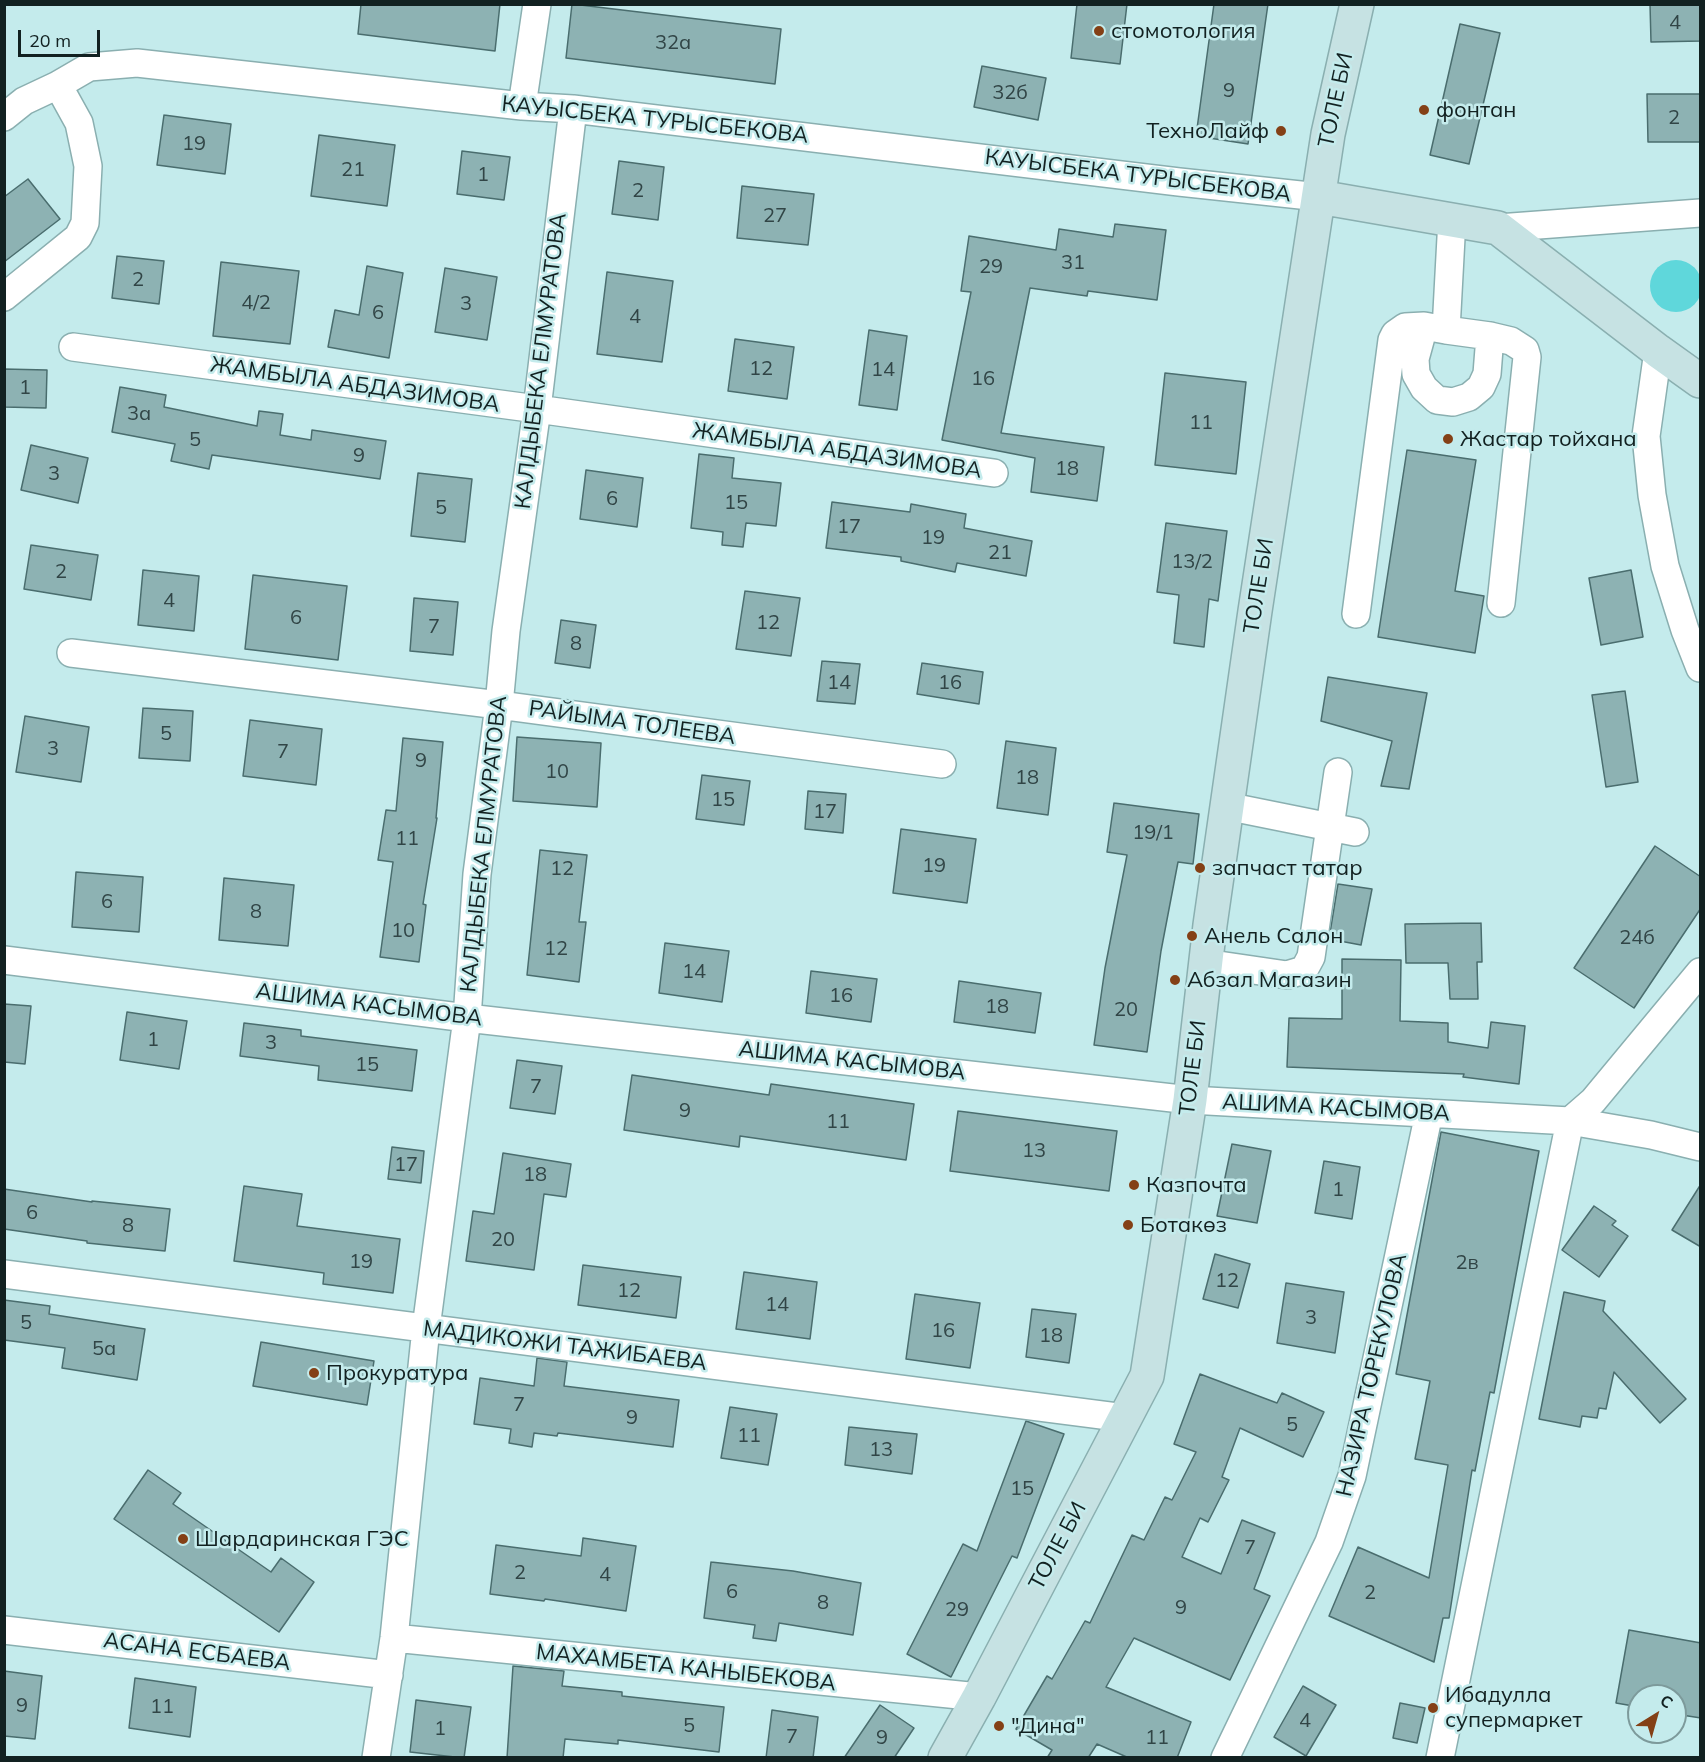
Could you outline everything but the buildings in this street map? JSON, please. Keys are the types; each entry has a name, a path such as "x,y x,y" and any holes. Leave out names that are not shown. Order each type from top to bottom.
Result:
{"street":[{"path":"522,105 537,4"},
{"name":"ТОЛЕ БИ","path":"945,1758 979,1698 1147,1376 1190,1100 1205,963 1255,611 1316,211 1328,134 1357,4"},
{"name":"КАУЫСБЕКА ТУРЫСБЕКОВА","path":"4,117 24,101 89,67 137,63 573,109 1167,181 1316,211"},
{"path":"4,297 78,237 85,222 88,166 84,145 79,123 58,85"},
{"name":"КАЛДЫБЕКА ЕЛМУРАТОВА","path":"376,1758 394,1638 426,1328 467,1018 477,874 499,705 506,631 537,409 573,109"},
{"path":"1316,211 1452,219 1498,228 1701,213"},
{"path":"1452,219 1435,328 1415,359 1416,374 1424,388 1437,399 1454,402 1469,397 1481,387 1487,374 1490,336"},
{"path":"1498,228 1658,351 1701,381"},
{"path":"1356,614 1392,340 1395,334 1404,327 1435,328 1490,336 1510,341 1525,350 1527,357 1500,603"},
{"name":"ЖАМБЫЛА АБДАЗИМОВА","path":"73,347 994,473"},
{"path":"1658,351 1646,436 1652,495 1665,566 1685,630 1701,668"},
{"name":"РАЙЫМА ТОЛЕЕВА","path":"71,653 499,705 942,764"},
{"path":"1205,963 1287,975 1304,970 1311,957 1343,830 1338,772"},
{"path":"1227,806 1343,830"},
{"name":"АШИМА КАСЫМОВА","path":"4,960 467,1018 1190,1100 1570,1121 1651,1135 1701,1147"},
{"path":"1440,1758 1570,1121 1593,1101 1701,972"},
{"name":"НАЗИРА ТОРЕКУЛОВА","path":"1225,1758 1329,1542 1352,1476 1429,1113"},
{"name":"МАДИКОЖИ ТАЖИБАЕВА","path":"4,1274 1125,1418"},
{"name":"АСАНА ЕСБАЕВА","path":"4,1630 389,1675"},
{"name":"МАХАМБЕТА КАНЫБЕКОВА","path":"394,1638 979,1698"}],"shaded area":[{"path":"1671,260 1681,260 1695,267 1702,286 1695,305 1681,312 1671,312 1661,308 1654,301 1650,291 1650,281 1654,271 1661,264"}],"place":[{"name":"стомотология","path":"1099,31"},
{"name":"фонтан","path":"1424,110"},
{"name":"ТехноЛайф","path":"1281,131"},
{"name":"Жастар тойхана","path":"1448,439"},
{"name":"запчаст татар","path":"1200,868"},
{"name":"Анель Салон","path":"1192,936"},
{"name":"Абзал Магазин","path":"1175,980"},
{"name":"Казпочта","path":"1134,1185"},
{"name":"Ботакөз","path":"1128,1225"},
{"name":"Прокуратура","path":"314,1373"},
{"name":"Шардаринская ГЭС","path":"183,1539"},
{"name":"Ибадулла супермаркет","path":"1433,1708"},
{"name":"\"Дина\"","path":"999,1726"}]}
